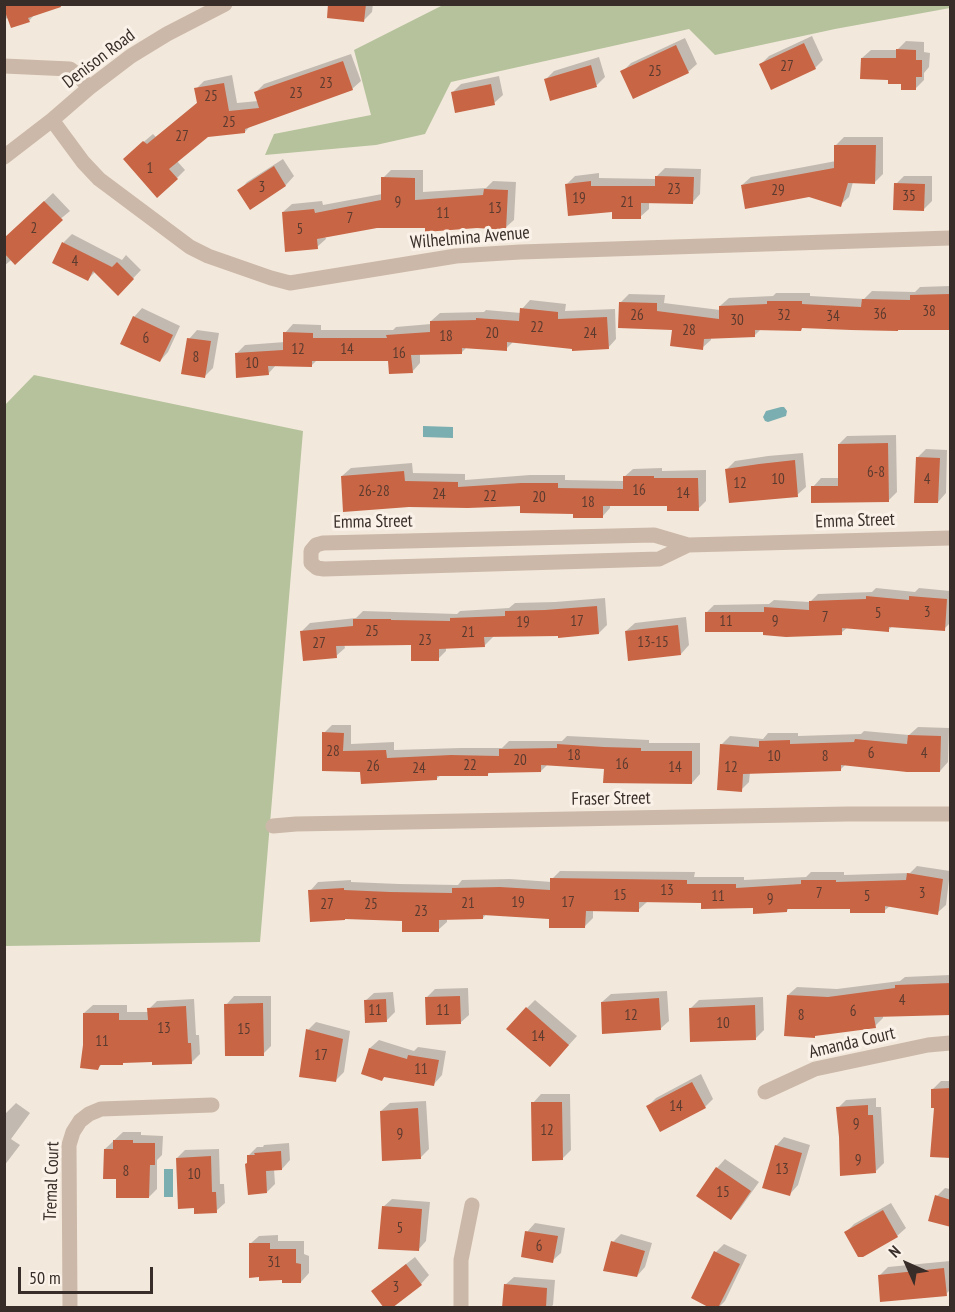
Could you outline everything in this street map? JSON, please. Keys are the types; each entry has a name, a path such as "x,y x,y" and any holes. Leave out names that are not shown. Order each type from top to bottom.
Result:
{"street":[{"name":"Denison Road","path":"4,158 131,56 166,34 225,4"},
{"path":"4,66 70,69 89,88"},
{"name":"Wilhelmina Avenue","path":"52,120 83,162 99,179 190,247 208,256 290,283 466,255 951,238"},
{"name":"Emma Street","path":"688,545 659,559 324,569 316,568 311,563 311,551 316,544 323,543 654,535 688,545 951,538"},
{"name":"Fraser Street","path":"273,826 951,813"},
{"name":"Amanda Court","path":"765,1092 815,1069 951,1043"},
{"name":"Tremal Court","path":"70,1308 69,1145 80,1121 100,1109 212,1105"},
{"path":"461,1308 461,1260 472,1205"}],"green space":[{"path":"950,4 950,8 835,29 715,55 689,29 451,82 425,134 376,145 265,155 274,134 371,115 354,50 443,5"},
{"path":"34,375 303,431 260,942 5,946 4,406"}],"water":[{"path":"781,407 787,411 786,416 765,421 763,417 766,411"},
{"path":"423,426 453,427 453,438 423,437"},
{"path":"164,1169 173,1169 173,1197 164,1197"}],"building":[{"path":"4,4 60,4 61,7 28,18 30,22 11,28"},
{"path":"328,4 366,4 364,22 327,18"},
{"path":"804,43 816,69 771,90 759,64"},
{"path":"676,45 689,73 633,99 620,71"},
{"path":"896,49 916,50 916,60 922,60 922,77 916,77 916,90 901,90 901,84 888,84 888,80 860,79 861,58 896,58"},
{"path":"343,61 353,90 245,129 245,133 208,137 169,169 178,179 157,198 123,159 143,141 147,144 197,103 194,88 224,83 229,111 259,108 254,92"},
{"path":"591,65 597,87 550,101 544,79"},
{"path":"491,84 495,105 455,113 451,92"},
{"path":"834,145 876,145 875,184 848,183 841,207 809,197 745,209 741,185 834,168"},
{"path":"274,166 286,186 250,210 237,190"},
{"path":"655,176 694,177 693,204 641,203 641,219 612,219 612,212 568,216 565,184 591,181 591,186 655,186"},
{"path":"381,177 415,178 415,200 483,195 484,189 508,190 506,230 477,228 425,232 425,228 377,228 317,239 318,249 285,252 282,212 314,209 315,213 381,200"},
{"path":"894,183 925,184 924,211 893,210"},
{"path":"44,201 63,220 15,265 4,253 4,238"},
{"path":"62,242 112,267 117,262 134,279 118,296 93,271 88,281 52,263"},
{"path":"949,294 949,330 802,328 801,331 755,330 755,337 704,339 703,350 670,346 672,330 618,328 619,302 657,303 657,311 719,319 719,306 767,304 767,301 802,301 802,304 861,307 862,299 910,300 910,295"},
{"path":"520,308 558,312 558,319 607,317 609,349 572,351 572,349 507,342 507,351 462,348 462,354 411,355 413,373 389,374 388,361 312,361 312,367 268,366 269,375 236,378 235,353 283,350 283,332 313,333 313,338 387,338 386,335 430,332 430,321 476,320 476,318 519,321"},
{"path":"133,316 173,335 160,362 120,344"},
{"path":"187,338 211,341 205,378 181,374"},
{"path":"888,443 889,502 811,503 811,486 838,486 838,444"},
{"path":"916,457 940,458 938,503 914,503"},
{"path":"795,460 798,497 729,503 725,469"},
{"path":"404,471 405,481 458,482 458,487 558,483 558,488 623,489 623,476 698,478 699,511 667,511 667,506 603,506 603,518 573,518 573,514 520,513 520,506 409,507 343,512 341,476"},
{"path":"866,596 909,600 909,596 947,599 945,631 889,627 889,632 842,628 842,635 786,637 763,635 763,632 705,632 705,612 764,612 764,607 809,610 809,601 866,599"},
{"path":"597,606 599,634 558,638 558,636 484,637 485,647 439,649 439,661 411,661 411,645 336,646 337,658 303,661 300,631 353,626 353,619 450,621 450,618 505,616 505,611"},
{"path":"678,625 681,655 628,661 625,631"},
{"path":"322,732 344,733 343,751 386,750 387,758 451,755 499,756 499,749 557,748 557,744 641,748 641,751 692,751 692,784 603,783 604,769 541,765 541,772 488,773 488,776 437,776 437,780 361,784 360,772 322,771"},
{"path":"908,735 941,736 940,772 907,772 841,765 841,771 743,774 742,792 717,790 720,744 759,747 759,741 790,740 790,744 854,742 855,739 907,744"},
{"path":"907,873 943,879 938,915 885,906 885,913 850,913 850,909 787,909 787,912 753,914 753,908 701,909 701,903 639,902 639,912 586,911 585,928 549,928 549,919 483,915 483,919 439,920 439,932 402,932 402,921 345,919 310,922 308,890 344,888 344,890 452,893 452,888 500,887 550,890 550,878 687,880 687,884 736,884 736,888 801,884 801,880 836,880 836,882 906,880"},
{"path":"951,983 951,1015 874,1017 876,1028 815,1036 815,1038 784,1036 787,995 828,997 895,988 895,985"},
{"path":"460,996 461,1024 426,1025 425,997"},
{"path":"659,998 661,1030 602,1034 601,1002"},
{"path":"386,999 387,1022 365,1023 364,1000"},
{"path":"263,1003 264,1056 225,1056 224,1004"},
{"path":"755,1005 756,1040 690,1042 689,1008"},
{"path":"186,1006 188,1043 191,1043 192,1064 123,1063 123,1065 100,1065 98,1070 80,1068 83,1013 119,1013 119,1020 148,1020 147,1008"},
{"path":"526,1007 569,1045 550,1067 506,1029"},
{"path":"306,1029 343,1039 336,1082 299,1077"},
{"path":"369,1048 407,1059 408,1055 439,1060 434,1086 384,1077 382,1081 361,1074"},
{"path":"692,1082 706,1108 660,1132 646,1106"},
{"path":"951,1088 951,1158 930,1157 934,1108 931,1108 931,1089"},
{"path":"531,1102 562,1102 563,1160 532,1161"},
{"path":"868,1105 868,1115 873,1115 876,1173 840,1176 836,1107"},
{"path":"418,1108 421,1159 382,1161 380,1111"},
{"path":"113,1140 155,1143 155,1165 150,1165 149,1198 116,1198 116,1179 103,1179 104,1149 113,1149"},
{"path":"775,1145 802,1153 790,1196 762,1188"},
{"path":"281,1151 282,1170 266,1171 267,1193 248,1195 245,1164 247,1155"},
{"path":"211,1156 212,1192 216,1192 217,1213 194,1214 194,1208 178,1209 176,1158"},
{"path":"716,1167 751,1191 731,1220 696,1196"},
{"path":"935,1195 951,1200 951,1227 928,1221"},
{"path":"382,1206 422,1209 419,1251 378,1249"},
{"path":"883,1210 898,1237 863,1257 858,1257 844,1232"},
{"path":"525,1231 558,1236 553,1263 521,1257"},
{"path":"611,1241 645,1251 637,1277 603,1271"},
{"path":"249,1243 270,1243 270,1249 296,1249 296,1263 301,1264 301,1283 282,1283 282,1280 259,1281 259,1277 249,1278"},
{"path":"714,1251 740,1264 718,1308 710,1308 691,1298"},
{"path":"406,1264 422,1285 392,1308 384,1308 371,1291"},
{"path":"944,1268 947,1296 880,1302 878,1275"},
{"path":"504,1284 547,1288 546,1308 502,1308"}]}
